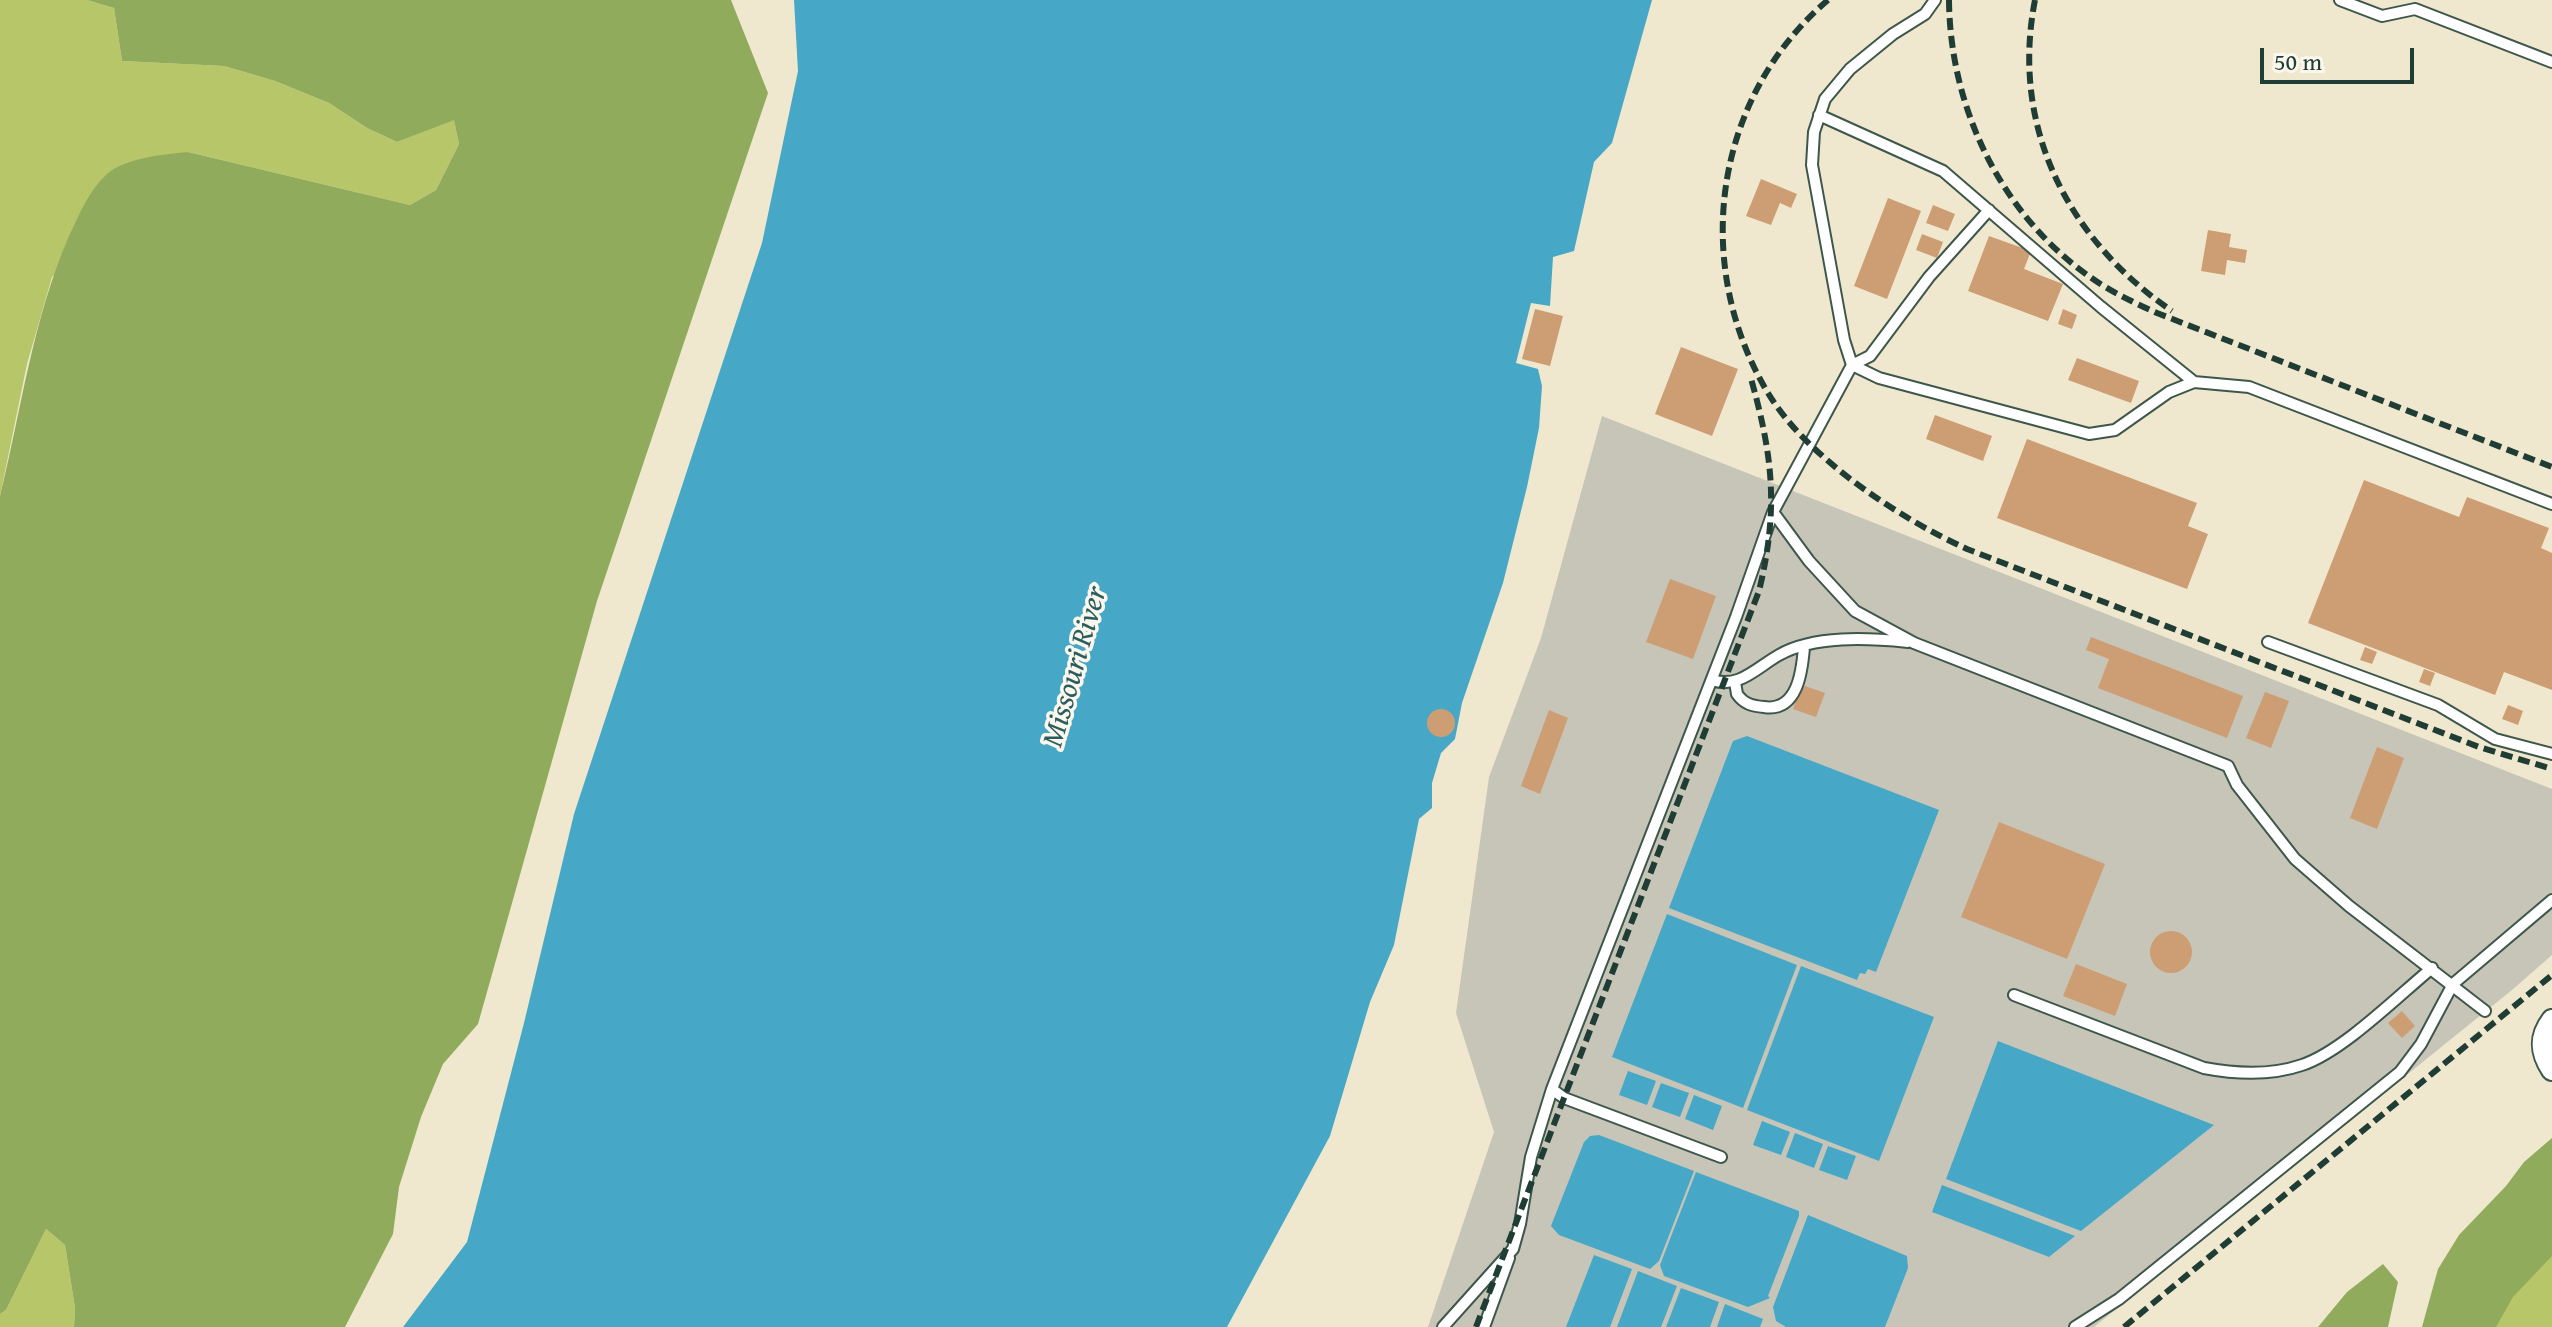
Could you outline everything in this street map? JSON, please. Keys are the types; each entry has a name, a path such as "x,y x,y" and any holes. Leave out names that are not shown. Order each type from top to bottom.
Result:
{"street":[{"path":"2552,1020 2542,1033 2543,1053 2552,1070"}],"lane":[{"path":"1935,0 1925,14 1893,34 1850,69 1825,99 1814,132 1812,165 1844,340 1852,365 1879,378 2089,434 2115,430 2169,392 2194,382 2249,387 2552,504"},
{"path":"2340,0 2382,16 2415,9 2552,62"},
{"path":"1819,115 1943,171 2101,307 2194,382"},
{"path":"1484,1327 1513,1249 1531,1157 1552,1089 1712,680 1773,512 1852,365 1870,356 1929,277 1989,210"},
{"path":"1773,512 1809,561 1855,611 1914,643 2228,766 2237,785 2295,859 2349,906 2485,1011"},
{"path":"1712,680 1724,684 1735,682 1782,653 1825,641 1866,637 1914,643"},
{"path":"2268,642 2438,705 2495,739 2552,754"},
{"path":"1735,682 1737,694 1750,706 1782,707 1789,701 1802,670 1804,647"},
{"path":"2075,1327 2119,1299 2400,1072 2421,1044 2453,984 2552,900"},
{"path":"2014,995 2204,1068 2232,1073 2268,1072 2303,1065 2332,1051 2432,968"},
{"path":"1552,1089 1564,1098 1721,1157"},
{"path":"1443,1327 1513,1249"}],"shaded area":[{"path":"1602,416 2552,789 2552,955 2094,1327 1428,1327 1494,1132 1456,1013 1489,777 1541,638"}],"green space":[{"path":"0,0 87,0 114,8 122,61 224,66 275,81 329,103 367,128 397,142 454,119 459,144 436,190 410,205 188,152 52,277 27,364 0,496"},
{"path":"87,0 731,0 768,93 597,601 478,1024 443,1064 421,1117 399,1187 393,1234 345,1327 74,1327 75,1308 65,1245 46,1229 6,1310 0,1314 0,496 37,333 56,268 85,203 107,174 135,161 188,152 410,205 436,190 459,144 454,120 397,142 367,128 329,103 275,81 224,66 122,61 114,8"},
{"path":"2552,1138 2552,1256 2513,1297 2496,1327 2422,1327 2438,1269 2459,1235 2506,1186 2524,1162"},
{"path":"2552,1192 2552,1327 2460,1327"},
{"path":"46,1229 65,1245 75,1308 74,1327 0,1327 0,1314 6,1310"},
{"path":"2383,1264 2398,1282 2388,1327 2318,1327 2347,1292"}],"water":[{"name":"Missouri River","path":"794,0 1652,0 1612,143 1594,162 1574,251 1553,257 1550,306 1531,303 1516,363 1538,369 1542,386 1539,428 1527,487 1503,583 1462,703 1455,739 1441,753 1432,783 1432,808 1419,819 1394,945 1370,1002 1330,1136 1227,1327 403,1327 467,1242 574,814 762,243 798,71"},
{"path":"1747,736 1939,810 1876,972 1868,969 1865,974 1860,973 1857,980 1669,908 1733,741"},
{"path":"1667,914 1797,965 1743,1108 1612,1057"},
{"path":"1801,966 1934,1017 1879,1161 1747,1110"},
{"path":"1998,1041 2214,1125 2081,1231 1946,1179"},
{"path":"1628,1071 1656,1081 1647,1105 1619,1095"},
{"path":"1661,1083 1689,1093 1680,1117 1652,1107"},
{"path":"1694,1095 1722,1106 1713,1130 1685,1119"},
{"path":"1762,1121 1790,1132 1781,1155 1753,1145"},
{"path":"1795,1133 1823,1144 1814,1168 1786,1157"},
{"path":"1599,1135 1694,1171 1659,1261 1650,1269 1559,1235 1551,1226 1584,1142 1590,1136"},
{"path":"1828,1146 1856,1156 1847,1180 1819,1170"},
{"path":"1696,1172 1799,1211 1768,1296 1770,1298 1748,1307 1664,1276 1660,1265"},
{"path":"1942,1185 2075,1236 2049,1257 1932,1212"},
{"path":"1808,1215 1907,1256 1908,1268 1885,1327 1786,1327 1776,1321 1773,1307"},
{"path":"1594,1255 1632,1269 1610,1327 1566,1327"},
{"path":"1638,1271 1677,1286 1661,1327 1617,1327"},
{"path":"1681,1288 1719,1302 1710,1327 1666,1327"},
{"path":"1725,1304 1763,1319 1760,1327 1717,1327"}],"building":[{"path":"1761,179 1797,194 1791,208 1780,203 1771,225 1746,216"},
{"path":"1888,198 1921,211 1887,299 1854,286"},
{"path":"1933,205 1955,214 1948,231 1926,223"},
{"path":"2208,230 2231,234 2229,247 2247,250 2245,263 2227,260 2225,275 2201,271"},
{"path":"1922,234 1943,242 1937,258 1916,250"},
{"path":"1989,236 2031,251 2024,269 2063,284 2048,321 1968,291"},
{"path":"1535,309 1563,316 1550,366 1522,359"},
{"path":"2063,309 2077,315 2072,329 2058,324"},
{"path":"1681,347 1738,369 1712,436 1655,414"},
{"path":"2077,358 2139,381 2131,403 2068,380"},
{"path":"1935,415 1992,436 1983,461 1926,439"},
{"path":"2027,439 2197,503 2188,526 2208,534 2187,589 1997,518"},
{"path":"2364,480 2459,517 2467,497 2549,528 2541,548 2552,553 2552,690 2504,672 2495,695 2308,623"},
{"path":"1670,579 1716,596 1693,659 1646,642"},
{"path":"2091,637 2243,696 2227,738 2098,688 2109,659 2086,650"},
{"path":"2365,647 2377,652 2372,664 2360,660"},
{"path":"2424,669 2435,673 2430,686 2419,682"},
{"path":"1802,685 1825,693 1816,717 1793,709"},
{"path":"2265,692 2289,701 2271,748 2246,738"},
{"path":"2508,705 2523,711 2518,725 2502,719"},
{"path":"1441,709 1451,713 1455,723 1451,733 1441,737 1431,733 1427,723 1431,713"},
{"path":"1549,710 1568,718 1540,794 1521,786"},
{"path":"2377,747 2404,758 2377,829 2350,818"},
{"path":"1999,822 2105,864 2067,959 1961,917"},
{"path":"2171,931 2186,937 2192,952 2186,967 2171,973 2156,967 2150,952 2156,937"},
{"path":"2076,964 2127,984 2115,1016 2063,996"},
{"path":"2402,1011 2415,1026 2402,1038 2388,1023"}],"railway":[{"path":"1828,0 1789,40 1759,85 1738,134 1726,185 1723,238 1729,291 1744,343 1768,393 1806,440 1830,463 1884,503 1967,549 2479,747 2552,769"},
{"path":"1949,0 1952,42 1960,84 1990,162 2012,198 2038,231 2068,260 2102,285 2157,313 2552,467"},
{"path":"2035,0 2029,47 2031,92 2040,135 2055,176 2076,215 2103,250 2135,282 2172,311"},
{"path":"1476,1327 1759,591 1769,534 1771,482 1764,431 1750,375"},
{"path":"2124,1327 2552,975"}]}
